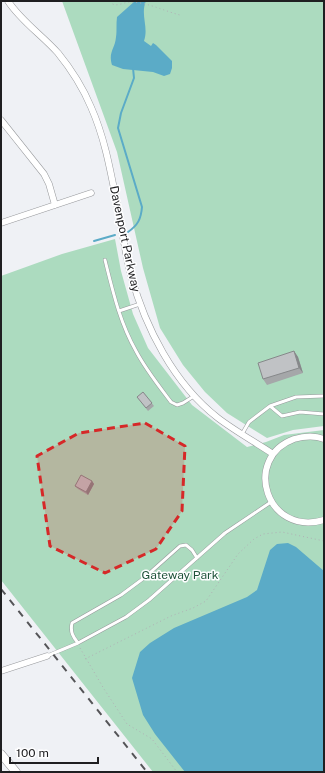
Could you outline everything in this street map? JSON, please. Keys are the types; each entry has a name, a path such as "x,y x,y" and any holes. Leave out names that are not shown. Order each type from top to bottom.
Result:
{"street":[{"name":"Davenport Parkway","path":"8,1 58,53 76,78 91,106 101,132 130,274 148,324 162,352 194,396 217,417 273,454"},
{"path":"1,120 44,174 49,184 55,205"},
{"path":"1,223 91,193"},
{"path":"324,439 309,436 299,437 280,447 273,454 268,463 265,483 271,502 279,512 290,519 314,523 324,520"},
{"path":"1,671 48,656"},
{"path":"1,754 16,772"}],"lane":[{"path":"105,260 119,311 135,351 148,371 171,402 177,405 194,396"},
{"path":"119,311 140,304"},
{"path":"242,434 249,422 270,406 296,397 324,396"},
{"path":"270,406 282,416 300,412 324,414"},
{"path":"48,656 78,643 126,617 149,600 225,533 271,502"},
{"path":"78,643 74,638 71,629 72,623 121,595 144,578 180,546 186,545 192,550 197,558"}],"path":[{"path":"110,1 111,4 114,5 129,2 152,6 180,15"},
{"path":"85,659 171,616 193,608 206,601 238,554 254,539 263,534 282,532 324,541"},
{"path":"78,643 85,659 127,724 152,739 177,772"}],"highlighted area":[{"path":"145,423 185,446 182,511 156,549 105,573 50,546 37,456 79,433"}],"green space":[{"path":"62,1 324,1 324,426 293,430 267,438 227,413 205,392 183,365 160,328 143,268 117,152"},
{"name":"Gateway Park","path":"115,239 121,271 133,314 148,348 192,405 247,447 284,435 324,430 324,772 153,772 1,580 1,276 62,254"}],"water":[{"path":"135,1 146,1 144,6 146,31 144,41 151,46 153,43 156,45 172,61 170,74 164,76 153,72 123,69 112,65 111,54 116,35 117,17"},
{"path":"288,543 296,547 324,571 324,772 185,772 155,734 143,715 132,678 140,652 150,643 174,628 247,597 257,590 270,550 277,544"}],"building":[{"path":"294,351 299,368 263,379 258,363"},
{"path":"143,392 152,403 146,408 137,397"},
{"path":"81,475 92,481 86,492 75,486"}],"waterway":[{"path":"128,232 138,221 141,215 142,207 118,128 121,113 134,78 133,68"},
{"path":"94,241 115,235"}],"railway":[{"path":"1,589 147,772"}]}
